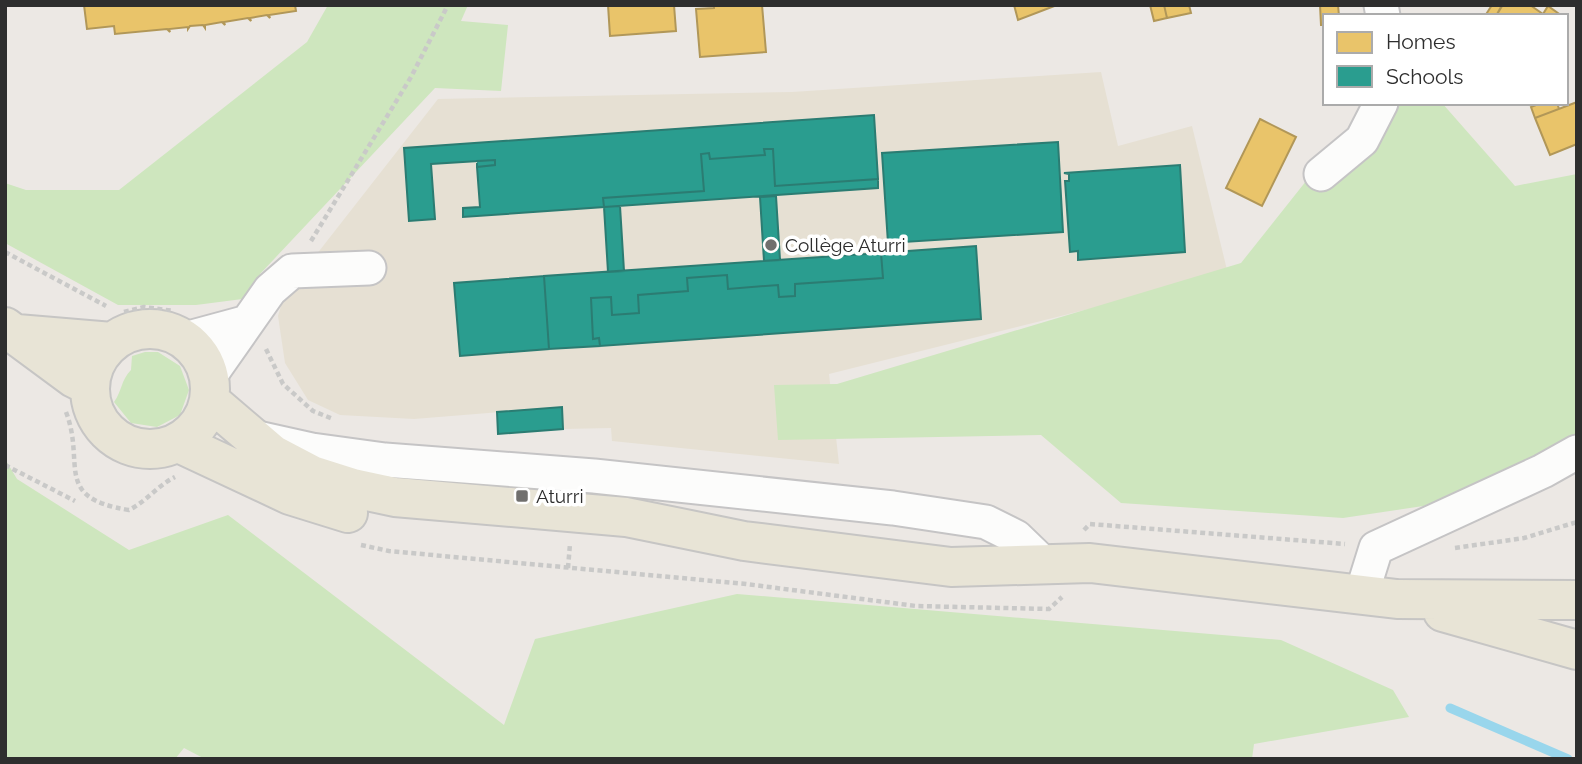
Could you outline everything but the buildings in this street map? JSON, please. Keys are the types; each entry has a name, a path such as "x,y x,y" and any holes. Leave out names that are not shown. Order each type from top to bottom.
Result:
{"main road":[{"path":"76,396 100,354 113,321"},
{"path":"11,331 113,321 129,332 185,326 199,353 209,389 252,437 272,454 312,475 353,488 438,502 626,517 744,541 1055,580 1137,566 1379,598 1577,600"},
{"path":"11,331 74,378 76,396 120,442 139,449 159,449 178,459 327,508 393,523 668,546 744,541"},
{"path":"178,459 202,421 209,389"},
{"path":"1379,598 1577,650"}],"street":[{"path":"1321,174 1362,140 1380,105"},
{"path":"209,389 244,323 270,290 292,271 369,268"},
{"path":"185,326 244,323"},
{"path":"252,437 312,450 385,460 608,477 893,508 986,522 1016,537 1055,580"},
{"path":"1379,598 1376,548 1543,471 1577,452"}],"path":[{"path":"292,271 411,77 448,5"},
{"path":"5,252 113,321 144,307 185,326"},
{"path":"266,349 283,384 313,411 345,421"},
{"path":"76,396 68,417 76,484 92,500 129,510 178,459"},
{"path":"5,466 75,501"},
{"path":"1452,549 1524,538 1577,522"},
{"path":"1076,538 1090,524 1332,542 1376,548"},
{"path":"350,542 389,551 720,582 916,606 1049,609 1055,580"}],"shaded area":[{"name":"Collège Aturri","path":"1101,72 1118,146 1192,126 1228,274 829,374 839,464 612,441 611,428 563,429 561,407 414,419 340,415 308,400 285,363 278,316 284,296 438,99 792,92"}],"green space":[{"path":"328,5 468,5 461,21 508,25 501,91 435,88 260,274 258,297 196,305 118,305 5,243 5,183 26,190 119,190 307,42"},
{"path":"1366,105 1444,105 1515,186 1577,174 1577,433 1450,502 1343,518 1121,503 1041,435 778,440 774,385 837,384 1241,263"},
{"path":"158,352 180,366 189,390 180,415 157,427 131,423 114,402 131,370 132,356"},
{"path":"5,459 17,479 129,550 228,515 504,725 535,639 737,594 1281,640 1393,690 1409,717 1254,744 1252,759 205,759 184,748 175,759 5,759"}],"waterway":[{"path":"1450,708 1568,759"}],"place":[{"name":"Collège Aturri","path":"771,245"},
{"name":"Aturri","path":"522,496"}]}
